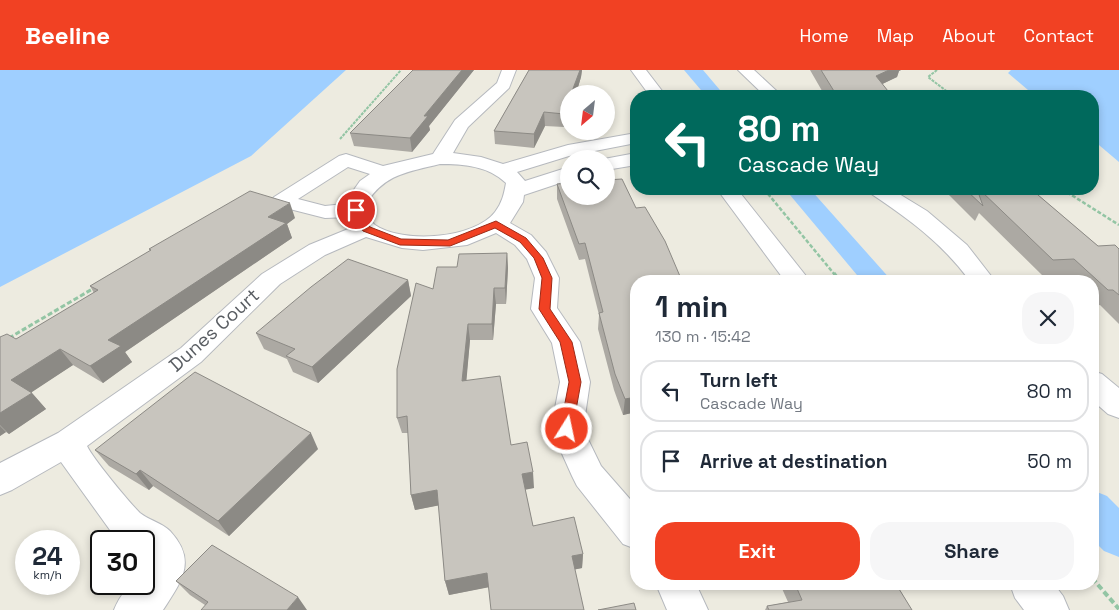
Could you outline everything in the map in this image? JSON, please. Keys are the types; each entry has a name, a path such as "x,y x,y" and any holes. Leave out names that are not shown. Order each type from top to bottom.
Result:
{"street":[{"path":"440,158 461,124 504,85 510,70"},
{"path":"638,70 653,90"},
{"path":"745,70 767,90"},
{"path":"501,171 552,153 591,144 630,139"},
{"path":"361,219 355,204 367,185 385,173 412,164 440,158 471,160 501,171 516,182 516,191 513,204 496,224 450,243 400,242 361,219 281,201 346,160 385,173"},
{"path":"615,163 630,161"},
{"path":"516,191 560,176"},
{"path":"732,195 793,275"},
{"path":"886,195 919,216 958,250 978,275"},
{"name":"Dunes Court","path":"0,480 69,442 191,355 271,279 361,219"},
{"path":"496,224 523,240 538,258 547,278 544,309 566,342 575,382 567,429 589,476 630,525"},
{"path":"1099,388 1119,406"},
{"path":"69,442 75,457 128,525 156,543 168,559 166,571 148,598 134,610"},
{"path":"678,590 688,610"},
{"path":"1034,590 1049,610"}],"path":[{"path":"340,140 401,70"},
{"path":"937,70 928,77 945,90"},
{"path":"769,195 835,275"},
{"path":"1072,195 1119,224"},
{"path":"8,338 103,283"},
{"path":"1099,586 1119,610"}],"water":[{"path":"0,70 346,70 251,156 0,287"},
{"path":"1011,70 1119,70 1119,162 1099,145 1099,90 1028,90 1008,73"}],"building":[{"path":"413,70 462,70 424,116 428,116 410,138 350,133"},
{"path":"529,70 580,70 574,85 560,85 560,114 544,112 534,134 494,131"},
{"path":"821,70 889,70 876,76 887,90 833,90"},
{"path":"615,179 622,179 636,208 645,207 665,241 679,275 630,275 630,398 625,399 615,374 599,313 603,312 585,243 579,244 565,205 615,205"},
{"path":"250,191 290,203 268,217 286,223 108,340 121,346 90,366 60,349 11,380 32,393 0,413 0,337 7,334 16,339 98,290 90,286 151,250 149,249"},
{"path":"971,195 979,195 983,206"},
{"path":"985,195 1038,195 1098,246 1115,245 1119,249 1119,295 1113,290 1108,290 1099,282 1099,275 1092,275 1074,259 1053,260"},
{"path":"507,253 505,288 494,288 492,324 468,324 462,381 500,376 511,445 527,442 533,472 522,474 533,526 574,517 583,554 572,556 584,610 491,610 487,573 445,581 437,490 411,495 407,416 397,418 397,369 416,283 433,289 437,267 457,267 459,254"},
{"path":"348,259 408,280 312,367 286,356 295,349 256,333 311,287"},
{"path":"195,372 311,433 218,521 140,470 136,474 95,450"},
{"path":"212,545 298,597 287,610 201,610 208,602 176,581"},
{"path":"798,590 900,590 912,610 769,610 767,606 802,600"},
{"path":"634,603 636,610 598,610"}],"waterway":[{"path":"693,70 711,90"},
{"path":"802,195 873,275"},
{"path":"1099,516 1119,537"}],"route":[{"path":"356,210 366,229 400,242 424,244 450,243 496,224 523,240 538,258 547,278 544,309 566,342 575,382 567,429"}]}
